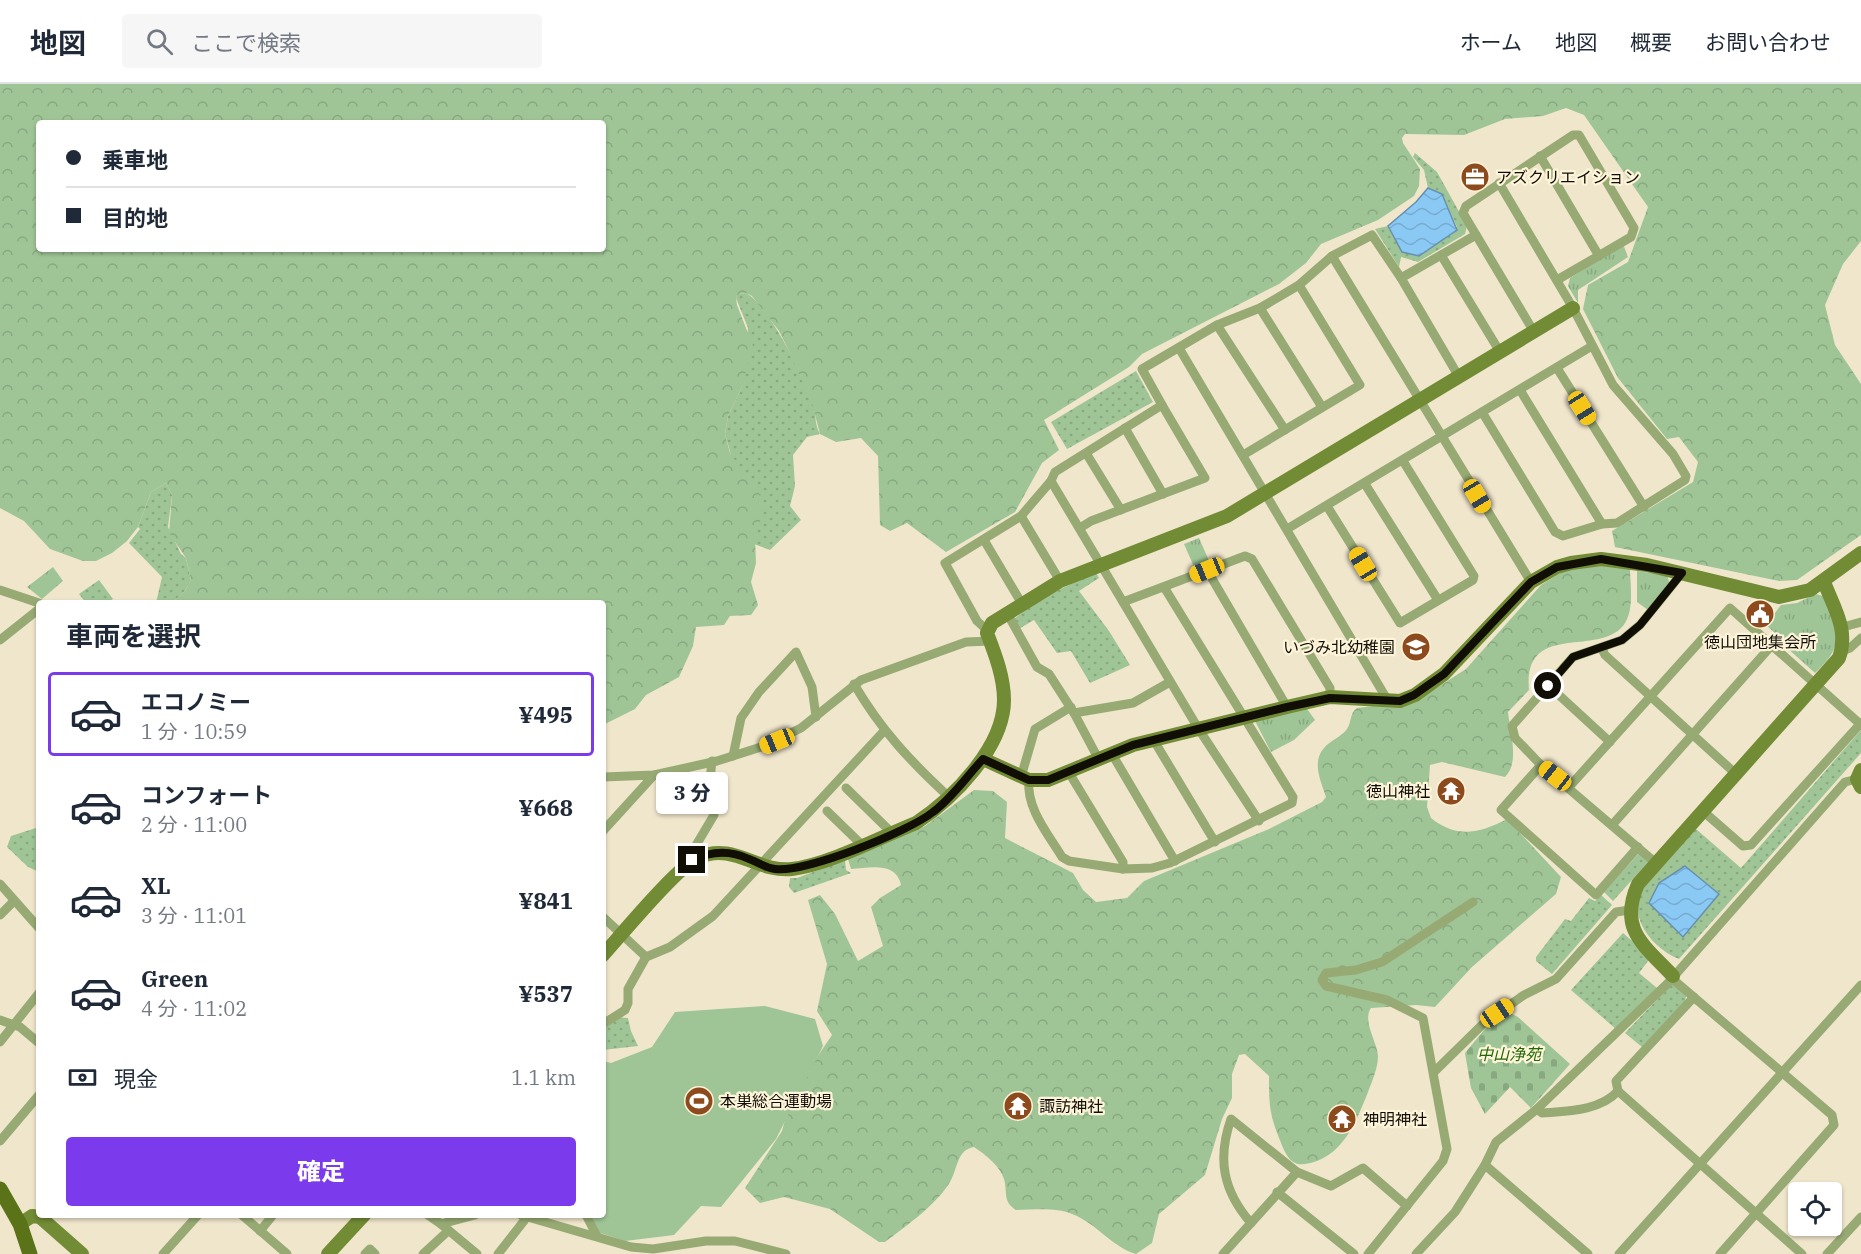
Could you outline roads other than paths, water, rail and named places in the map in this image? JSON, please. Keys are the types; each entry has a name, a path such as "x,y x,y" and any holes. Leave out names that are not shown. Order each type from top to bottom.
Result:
{"main road":[{"path":"0,1189 20,1224 30,1254"}],"street":[{"path":"1534,332 1463,213 1466,206 1499,183 1573,135 1579,135 1634,228 1631,237 1557,280"},
{"path":"1540,156 1599,256"},
{"path":"1482,412 1555,532 1563,536 1602,524 1617,523 1677,487 1686,476 1673,454 1612,385 1573,308 1499,183"},
{"path":"1401,278 1476,235"},
{"path":"1080,528 1205,478 1142,369 1218,324 1260,308 1299,285 1332,256 1374,236 1459,377"},
{"path":"1441,255 1500,352"},
{"path":"1332,256 1419,402 1531,582"},
{"path":"1243,455 1360,385 1299,285"},
{"path":"1260,308 1322,407"},
{"path":"606,952 696,858 728,852 773,869 797,868 892,833 934,812 983,759 991,746 1004,702 989,636 992,623 1060,581 1227,516 1573,308"},
{"path":"1218,324 1285,430"},
{"path":"1287,529 1592,346"},
{"path":"1179,348 1388,701"},
{"path":"1557,368 1644,507"},
{"path":"1520,390 1602,524"},
{"path":"989,636 977,621 945,563 1021,516 1051,481 1055,472 1162,405"},
{"path":"1125,428 1163,494"},
{"path":"1086,453 1121,510"},
{"path":"1327,506 1398,622 1473,580 1474,576 1403,460"},
{"path":"1051,481 1198,728 1259,821"},
{"path":"1365,484 1438,600"},
{"path":"1021,516 1060,581"},
{"path":"984,540 1022,603"},
{"path":"983,759 1025,779 1048,780 1153,739 1287,707 1330,698 1400,701 1414,695 1444,674 1531,582 1557,567 1588,560 1647,565 1779,597 1803,592 1824,582 1861,553"},
{"path":"1123,602 1245,556 1252,559 1330,688 1330,698"},
{"path":"1207,570 1287,707"},
{"path":"1657,864 1613,824 1541,765 1515,738 1512,726 1573,657 1602,649 1622,640 1640,625 1682,573"},
{"path":"1720,1254 1834,1125 1832,1115 1781,1074 1672,976 1635,935 1630,910 1638,884 1839,658 1842,651 1843,627 1824,582"},
{"path":"1164,587 1293,797 1290,806 1175,861 1152,868 1122,869 1069,861 1062,857 1034,810 1025,779 1035,729 1072,710 1133,703 1170,682"},
{"path":"0,590 36,602"},
{"path":"1569,788 1730,608 1861,724 1751,845 1743,846 1704,812"},
{"path":"0,640 36,611"},
{"path":"1007,613 1037,667 1049,674 1175,861"},
{"path":"1843,627 1861,622"},
{"path":"606,777 654,776 733,756 777,741 816,717 854,684 966,642 989,636"},
{"path":"1842,651 1850,648 1861,638"},
{"path":"1613,824 1772,645"},
{"path":"1602,649 1605,655 1736,774"},
{"path":"733,756 741,718 759,692 796,652 812,687 816,717"},
{"path":"854,684 898,749 949,797"},
{"path":"1548,686 1610,742"},
{"path":"606,1022 625,1010 628,1003 628,988 646,957 670,947 713,916 884,731"},
{"path":"1153,739 1215,842"},
{"path":"696,858 692,852 694,846 714,815 709,789 712,761"},
{"path":"1541,765 1501,810 1596,895 1638,847"},
{"path":"1068,771 1123,862 1122,869"},
{"path":"606,828 654,776"},
{"path":"1416,1254 1455,1212 1485,1165 1496,1142 1537,1109 1642,1009 1845,782 1860,779"},
{"path":"846,788 892,833"},
{"path":"827,811 861,845"},
{"path":"0,884 36,925"},
{"path":"0,915 14,901"},
{"path":"1368,1254 1447,1154 1426,1022 1420,1015 1387,1000 1326,986 1322,980 1326,973 1356,970 1382,962 1473,902"},
{"path":"1434,1072 1490,1018 1524,995 1556,979 1616,912 1630,910"},
{"path":"606,920 646,957"},
{"path":"1619,1254 1861,985"},
{"path":"0,1042 36,997"},
{"path":"1694,997 1616,1081 1618,1091 1802,1254"},
{"path":"0,1020 16,1024 36,1041"},
{"path":"1537,1109 1542,1113 1589,1107 1606,1101 1618,1091"},
{"path":"0,1141 36,1099"},
{"path":"1251,1223 1236,1206 1223,1166 1224,1137 1231,1119 1297,1172 1331,1185 1363,1168 1407,1206"},
{"path":"1485,1165 1588,1254"},
{"path":"1223,1254 1297,1172"},
{"path":"1277,1192 1354,1254"},
{"path":"20,1224 32,1216 36,1216"},
{"path":"1827,1254 1861,1217"},
{"path":"41,1218 82,1254"},
{"path":"163,1254 195,1218"},
{"path":"245,1218 287,1254"},
{"path":"260,1231 271,1218"},
{"path":"328,1254 361,1218"},
{"path":"432,1218 477,1254"},
{"path":"423,1254 445,1227 468,1218"},
{"path":"498,1254 523,1218"},
{"path":"531,1218 597,1236 621,1250 735,1241 786,1254"},
{"path":"588,1218 597,1236"},
{"path":"701,1254 704,1242"},
{"path":"365,1254 370,1249 375,1254"}],"water":[{"path":"1428,188 1442,194 1457,230 1419,256 1402,252 1388,226 1416,202"},
{"path":"1685,866 1719,894 1683,937 1649,903 1659,883"}],"place":[{"name":"アズクリエイション","path":"1475,177"},
{"name":"徳山団地集会所","path":"1760,614"},
{"name":"いづみ北幼稚園","path":"1416,647"},
{"name":"徳山神社","path":"1451,791"},
{"name":"本巣総合運動場","path":"699,1101"},
{"name":"諏訪神社","path":"1018,1106"},
{"name":"神明神社","path":"1342,1119"}],"park label":[{"name":"中山浄苑","path":"1509,1054"}]}
